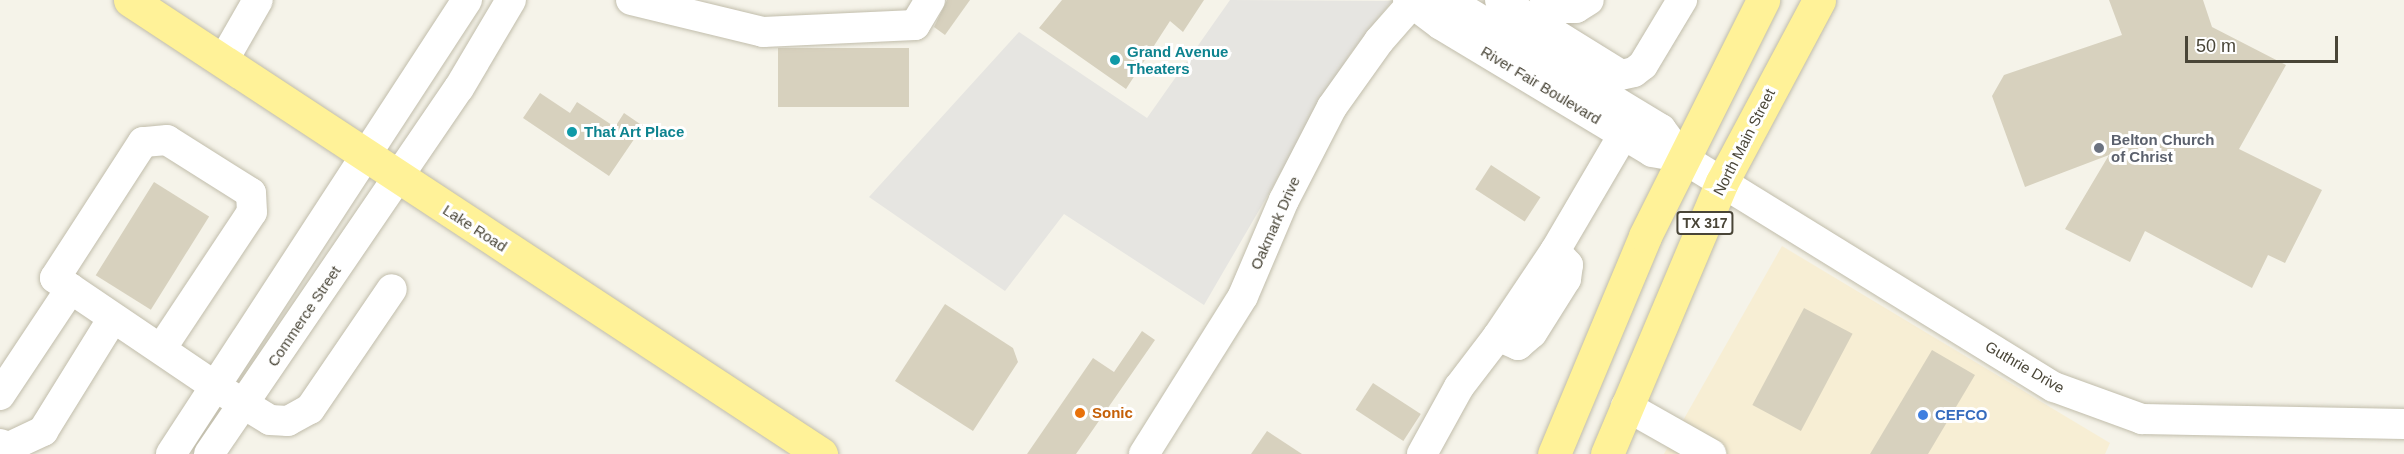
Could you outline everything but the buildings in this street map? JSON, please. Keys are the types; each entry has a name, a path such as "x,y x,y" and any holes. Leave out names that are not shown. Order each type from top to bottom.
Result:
{"main road":[{"name":"Lake Road","path":"130,0 821,454"},
{"name":"TX 317","path":"1554,454 1682,157 1763,0"},
{"name":"North Main Street","path":"1608,454 1626,406 1722,182 1819,0"}],"street":[{"name":"Commerce Street","path":"209,454 398,178 485,45 511,0"},
{"path":"630,0 763,32 915,25 930,0"},
{"name":"River Fair Boulevard","path":"1448,0 1660,129 1682,157 1722,182"},
{"path":"1500,0 1621,75 1634,72 1643,65 1682,0"},
{"path":"1545,0 1566,8 1576,8 1589,0"},
{"path":"223,62 253,2"},
{"name":"River Fair Boulevard","path":"1411,2 1652,152 1682,157"},
{"name":"Oakmark Drive","path":"1144,454 1243,296 1284,200 1332,107 1379,41 1411,2"},
{"path":"171,454 460,12 485,45"},
{"path":"1422,454 1459,387 1498,336 1555,251 1623,135"},
{"path":"161,349 252,212 251,193 167,140 143,142 55,278 216,387 270,420 288,421 310,410 392,290"},
{"name":"Guthrie Drive","path":"1722,182 2054,387 2096,404 2142,419 2404,424"},
{"path":"0,395 70,288"},
{"path":"0,444 9,447 43,431 114,318"},
{"path":"1626,406 1711,454"}],"shaded area":[{"path":"1230,0 1392,1 1350,54 1204,305 1064,214 1005,291 869,197 1019,32 1147,118"},
{"path":"1782,246 2110,443 2105,454 1664,454"}],"place":[{"name":"Grand Avenue Theaters","path":"1115,60"},
{"name":"That Art Place","path":"572,132"},
{"name":"Belton Church of Christ","path":"2099,148"},
{"name":"Sonic","path":"1080,413"},
{"name":"CEFCO","path":"1923,415"}]}
